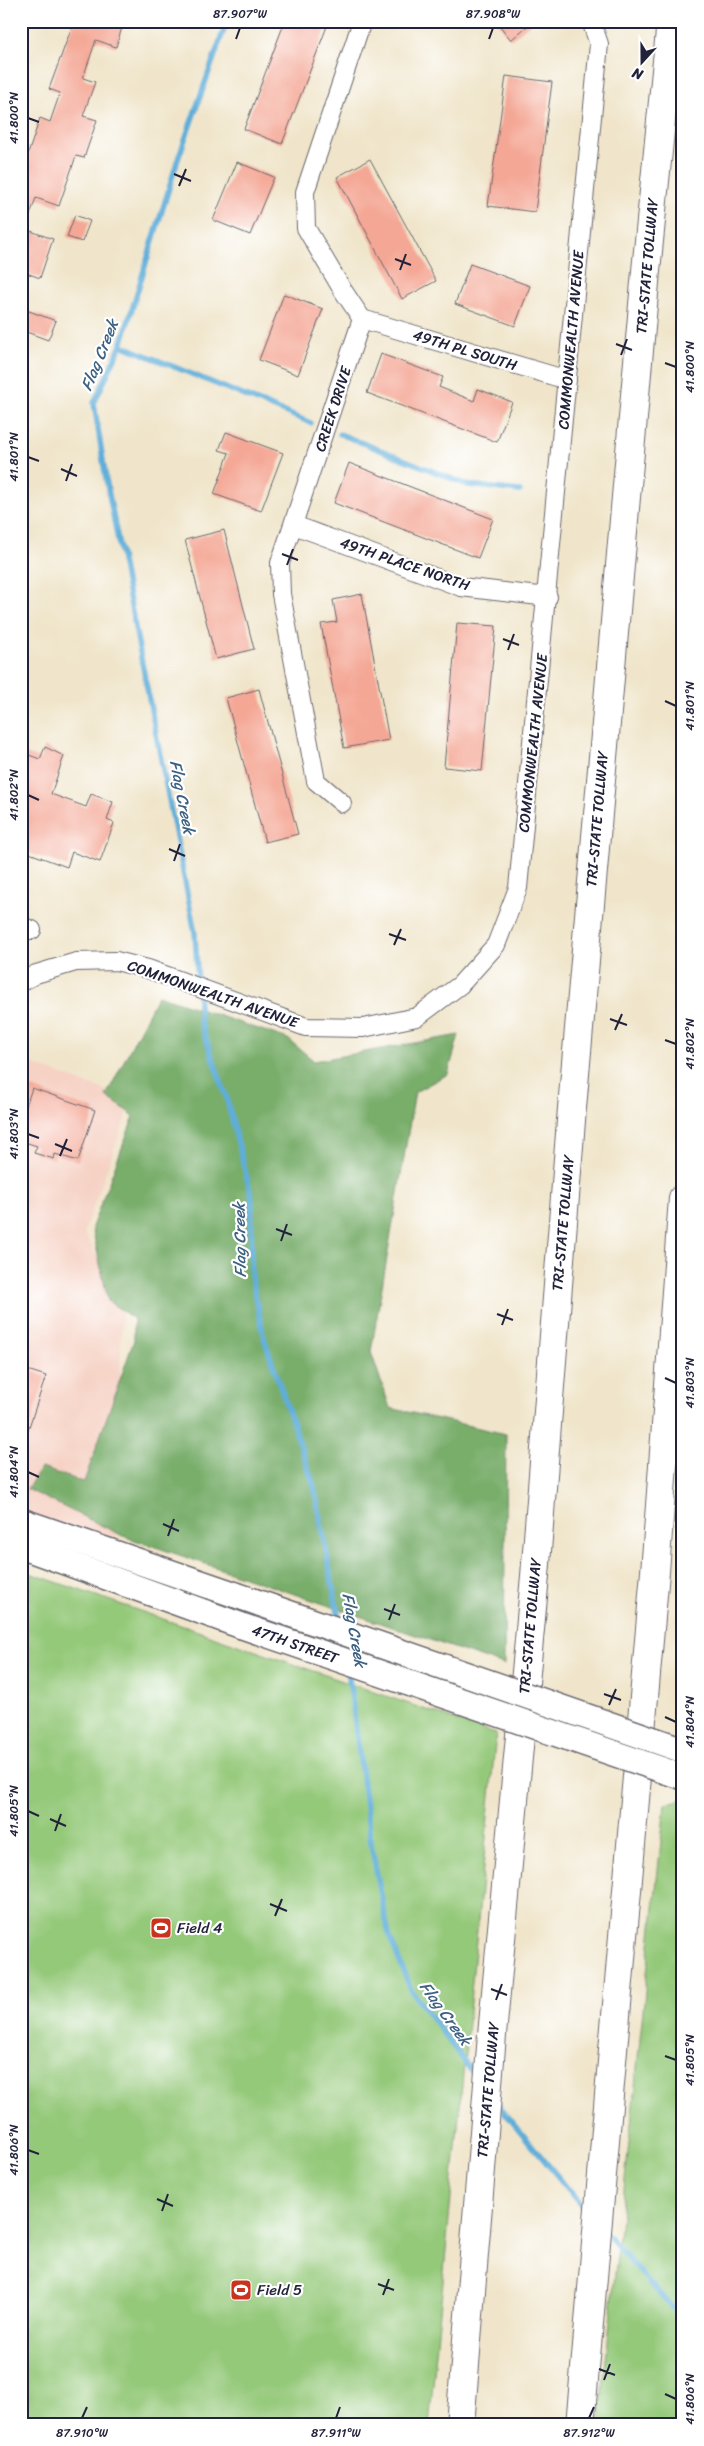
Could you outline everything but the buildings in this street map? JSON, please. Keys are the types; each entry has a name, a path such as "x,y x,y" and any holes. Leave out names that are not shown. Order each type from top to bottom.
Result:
{"highway":[{"name":"TRI-STATE TOLLWAY","path":"460,2425 492,2035 535,1576 574,1078 646,271 671,21"},
{"path":"580,2425 589,2303 655,1572 683,1198"}],"main road":[{"name":"47TH STREET","path":"21,1521 683,1750"},
{"name":"47TH STREET","path":"21,1546 242,1626 683,1777"}],"street":[{"path":"362,21 305,192 306,228 362,319"},
{"name":"COMMONWEALTH AVENUE","path":"21,982 36,974 76,962 116,961 148,969 306,1027 363,1028 417,1017 460,985 496,945 518,888 548,597 600,44 591,21"},
{"name":"49TH PL SOUTH","path":"362,319 567,380"},
{"name":"CREEK DRIVE","path":"342,803 316,781 280,594 280,563 362,319"},
{"name":"49TH PLACE NORTH","path":"294,525 461,587 548,597"}],"shaded area":[{"path":"21,1060 132,1100 84,1232 122,1304 116,1547 21,1519"}],"green space":[{"path":"158,995 288,1039 314,1061 459,1035 448,1074 415,1092 371,1352 390,1408 506,1434 504,1665 123,1536 27,1489 41,1468 84,1482 134,1340 134,1319 108,1301 92,1227 134,1116 106,1096"},
{"path":"21,1570 496,1734 429,2425 21,2425"},
{"path":"683,1799 683,2425 599,2425 665,1804"}],"waterway":[{"name":"Flag Creek","path":"227,21 177,162 121,345 94,403 106,479 195,933 200,1022 226,1096 252,1198 251,1274 264,1338 314,1486 340,1624"},
{"path":"121,345 311,423"},
{"path":"340,434 468,485 520,491"},
{"name":"Flag Creek","path":"348,1670 371,1844 389,1935 411,1990 479,2081"},
{"name":"Flag Creek","path":"496,2102 589,2214"},
{"name":"Flag Creek","path":"606,2234 683,2320"}],"place":[{"name":"Field 4","path":"161,1928"},
{"name":"Field 5","path":"241,2290"}]}
